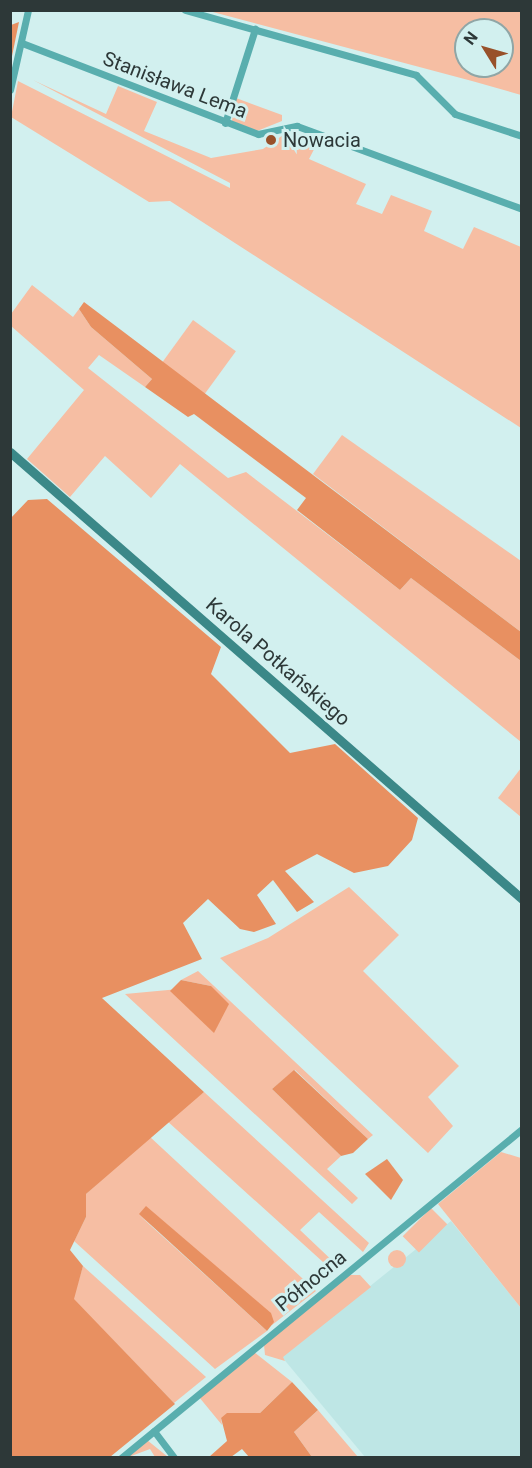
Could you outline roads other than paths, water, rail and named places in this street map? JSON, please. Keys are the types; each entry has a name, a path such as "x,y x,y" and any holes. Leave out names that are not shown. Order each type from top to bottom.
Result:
{"street":[{"path":"10,90 28,10"},
{"path":"185,10 416,75 454,114 522,136"},
{"path":"225,123 255,29"},
{"name":"Stanisława Lema","path":"22,43 258,134 297,126 522,209"},
{"name":"Karola Potkańskiego","path":"10,452 522,899"},
{"name":"Północna","path":"121,1458 522,1129"},
{"path":"153,1431 174,1458"}],"place":[{"name":"Nowacia","path":"271,140"}]}
